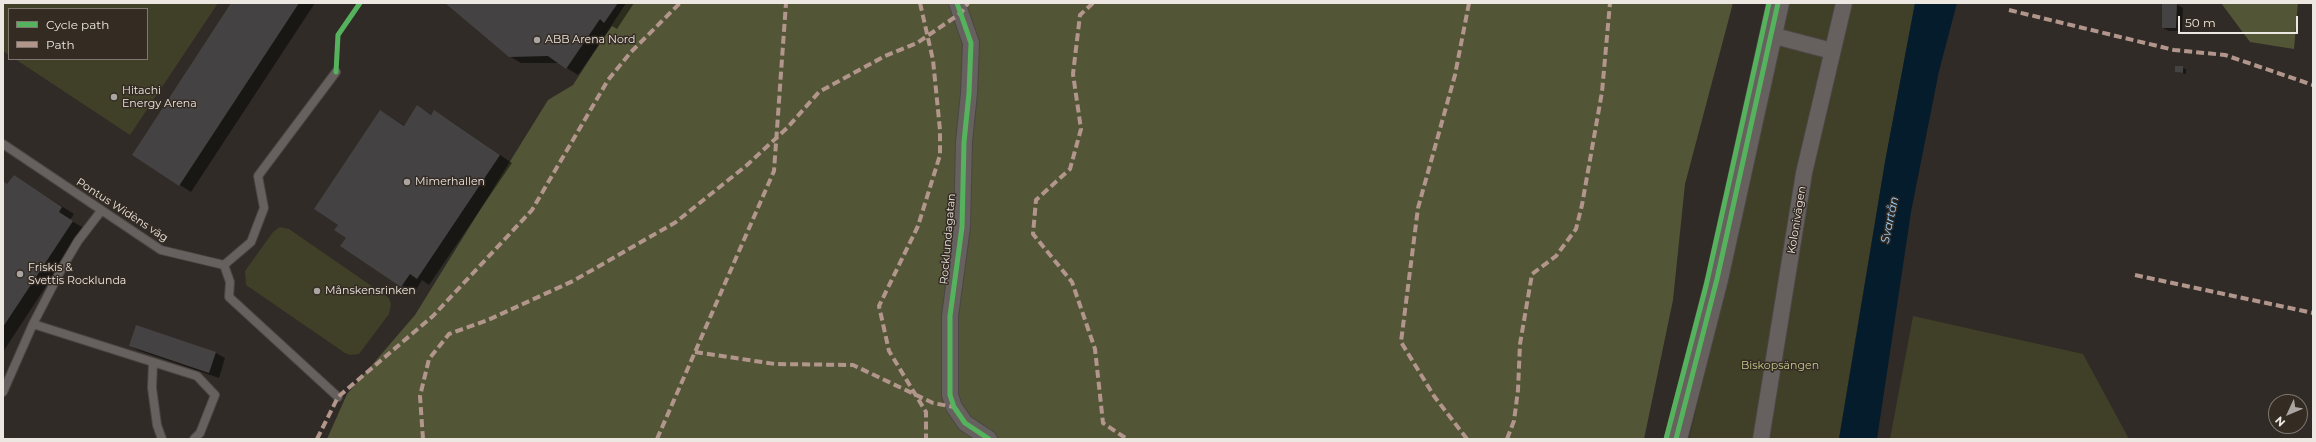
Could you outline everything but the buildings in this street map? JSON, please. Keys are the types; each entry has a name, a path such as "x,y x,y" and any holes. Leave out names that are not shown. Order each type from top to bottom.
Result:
{"street":[{"name":"Rocklundagatan","path":"957,3 971,43 969,94 964,142 962,227 950,316 950,395 954,407 965,423 989,439"},
{"path":"1676,439 1717,279 1778,3"},
{"name":"Kolonivägen","path":"1761,439 1804,173 1844,3"},
{"path":"1771,34 1832,51"}],"lane":[{"path":"336,72 258,176 264,208 251,242 224,265 230,282 229,297 338,397"},
{"name":"Pontus Widèns väg","path":"3,144 161,250 224,265"},
{"path":"3,392 33,324 78,241 101,211"},
{"path":"33,324 197,376 215,395 200,433 194,439"},
{"path":"154,362 152,388 162,439"}],"green space":[{"name":"Hitachi Energy Arena","path":"3,3 218,3 130,135 17,60 148,60 148,8 8,8 8,54 3,51"},
{"path":"626,3 1733,3 1685,184 1673,300 1644,439 327,439 347,394 415,315 548,100 573,85"},
{"name":"Biskopsängen","path":"1787,3 1915,3 1885,162 1839,439 1689,439 1740,226"},
{"path":"2221,3 2298,3 2294,49 2250,42"},
{"name":"Månskensrinken","path":"280,227 289,229 389,298 391,304 389,314 359,354 350,355 345,353 246,285 245,271 273,232"},
{"path":"1913,316 2083,354 2129,439 1890,439"}],"water":[{"name":"Svartån","path":"1915,3 1957,3 1939,71 1911,212 1877,439 1839,439 1885,162"}],"marked path":[{"path":"317,439 338,397 433,316 532,210 608,80 631,52 680,3"},
{"path":"657,439 774,171 786,3"},
{"path":"920,3 933,60 940,130 940,155 918,226 879,306 889,351 926,412 926,439"},
{"path":"423,439 420,396 429,359 449,334 488,320 573,281 676,222 747,165 787,128 819,92 885,56 917,43 961,13 968,3"},
{"path":"1093,3 1080,15 1073,74 1081,129 1070,169 1036,200 1033,234 1072,282 1095,349 1103,423 1127,439"},
{"path":"1467,439 1434,396 1401,342 1418,208 1455,75 1469,3"},
{"path":"1507,439 1514,421 1518,390 1520,344 1532,274 1556,256 1576,229 1582,205 1602,92 1610,3"},
{"path":"2009,10 2174,50 2225,55 2313,85"},
{"path":"2135,275 2313,313"},
{"path":"695,352 775,364 853,365 933,403 954,407"}],"cycle path":[{"path":"336,72 338,35 360,3"},
{"path":"957,3 971,43 969,93 964,142 962,227 950,316 950,395 954,407 965,423 989,439"},
{"path":"1666,439 1706,286 1769,3"},
{"path":"1676,439 1717,279 1778,3"}],"place":[{"name":"ABB Arena Nord","path":"537,40"},
{"name":"Hitachi Energy Arena","path":"114,97"},
{"name":"Mimerhallen","path":"407,182"},
{"name":"Friskis & Svettis Rocklunda","path":"20,274"},
{"name":"Månskensrinken","path":"317,291"}]}
